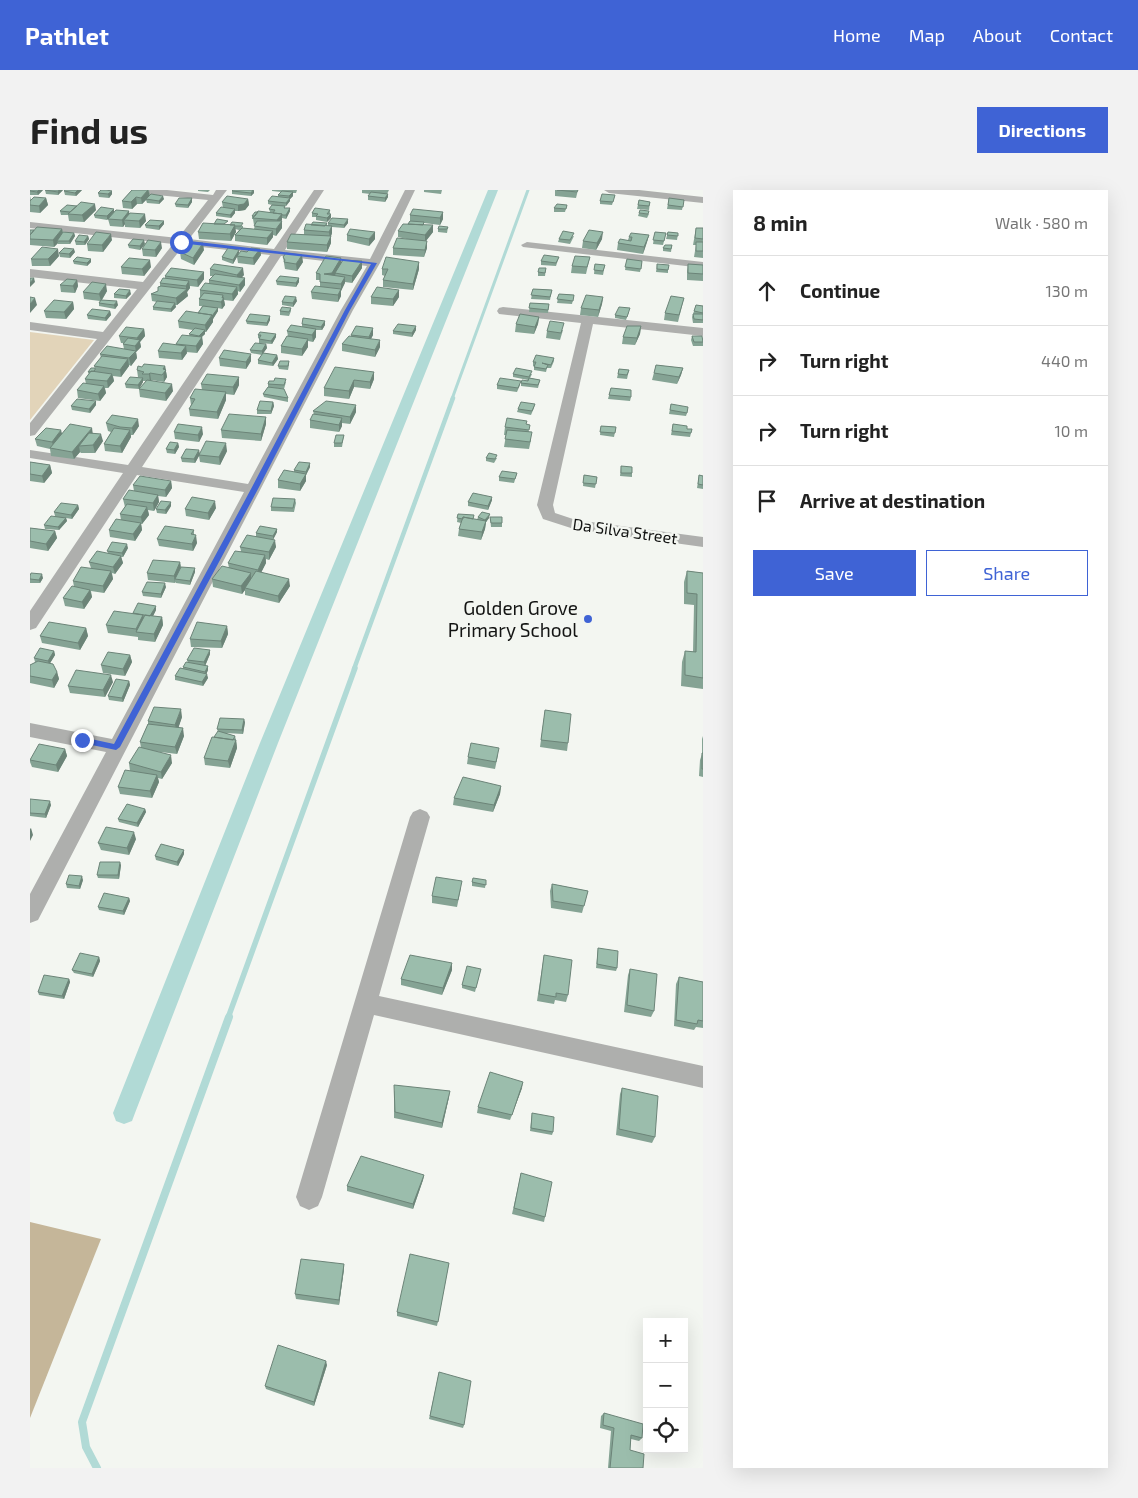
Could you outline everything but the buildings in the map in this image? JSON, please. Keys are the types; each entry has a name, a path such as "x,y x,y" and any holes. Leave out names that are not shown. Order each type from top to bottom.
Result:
{"street":[{"path":"136,190 218,194"},
{"path":"30,624 319,190"},
{"path":"30,914 116,747 347,310 374,263 410,190"},
{"path":"609,190 703,200"},
{"path":"30,432 218,194"},
{"path":"30,225 374,263"},
{"path":"527,245 703,265"},
{"path":"30,273 146,286"},
{"path":"503,311 703,332"},
{"name":"Da Silva Street","path":"588,320 545,506 548,516 574,524 703,542"},
{"path":"30,326 106,336"},
{"path":"30,454 254,489"},
{"path":"30,730 116,747"},
{"path":"309,1197 420,817"},
{"path":"366,1003 703,1077"}],"shaded area":[{"path":"30,332 94,340 30,420"},
{"path":"30,1222 101,1239 30,1418"}],"waterway":[{"path":"124,1113 269,743 493,190"},
{"path":"452,399 528,190"},
{"path":"354,669 453,398"},
{"path":"228,1018 355,668"},
{"path":"97,1468 86,1447 82,1422 229,1017"}],"place":[{"name":"Golden Grove Primary School","path":"588,619"}],"route":[{"path":"82,740 116,747 347,310 374,263 181,242"}]}
